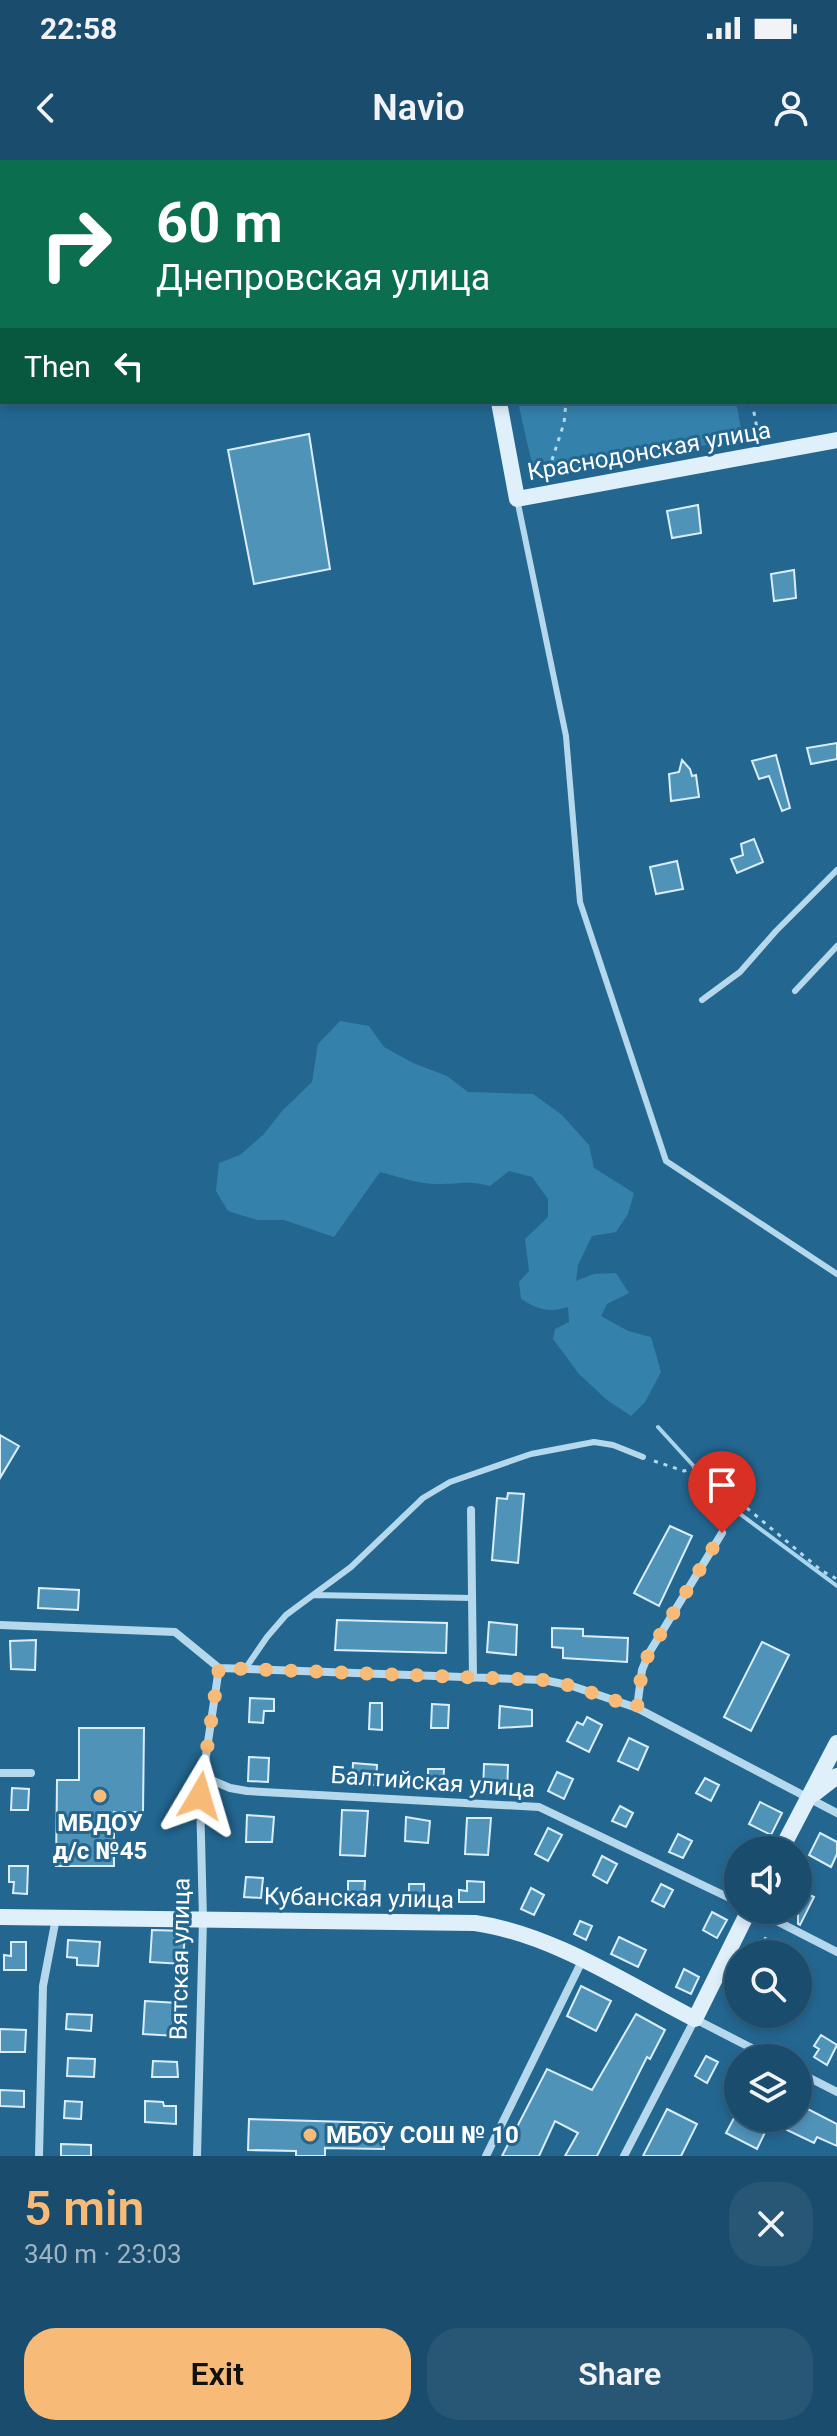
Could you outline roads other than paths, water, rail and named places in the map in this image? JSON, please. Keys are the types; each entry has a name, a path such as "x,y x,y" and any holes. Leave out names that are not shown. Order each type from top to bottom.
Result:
{"street":[{"path":"499,404 517,499"},
{"name":"Краснодонская улица","path":"517,499 837,440"},
{"path":"471,1510 473,1678"},
{"path":"637,1708 642,1670 649,1653 722,1533"},
{"path":"0,1625 175,1632 219,1668 544,1680 572,1686 637,1708 837,1813"},
{"name":"Вятская улица","path":"197,2156 203,1920 200,1813 202,1776 219,1668"},
{"path":"788,1836 837,1743"},
{"path":"0,1773 31,1773"},
{"name":"Балтийская улица","path":"202,1776 230,1788 247,1791 539,1807 724,1895"},
{"path":"809,1797 837,1776"},
{"name":"Кубанская улица","path":"0,1917 475,1923 503,1927 533,1936 744,2044"},
{"path":"39,2156 43,1986 56,1917"},
{"path":"624,2156 742,1924"},
{"path":"782,1924 837,1952"},
{"path":"486,2156 582,1961"},
{"path":"812,2079 837,2092"}],"lane":[{"path":"517,499 566,736 580,902 666,1161 837,1274"},
{"path":"702,1000 740,972 837,870"},
{"path":"795,991 837,946"},
{"path":"245,1670 286,1615 351,1567 423,1498 450,1482 531,1454 594,1442 613,1445 643,1457"},
{"path":"313,1595 472,1598"}],"waterway":[{"path":"658,1427 732,1508 837,1586"}],"place":[{"name":"МБДОУ д/с №45","path":"100,1796"},
{"name":"МБОУ СОШ № 10","path":"310,2135"}]}
